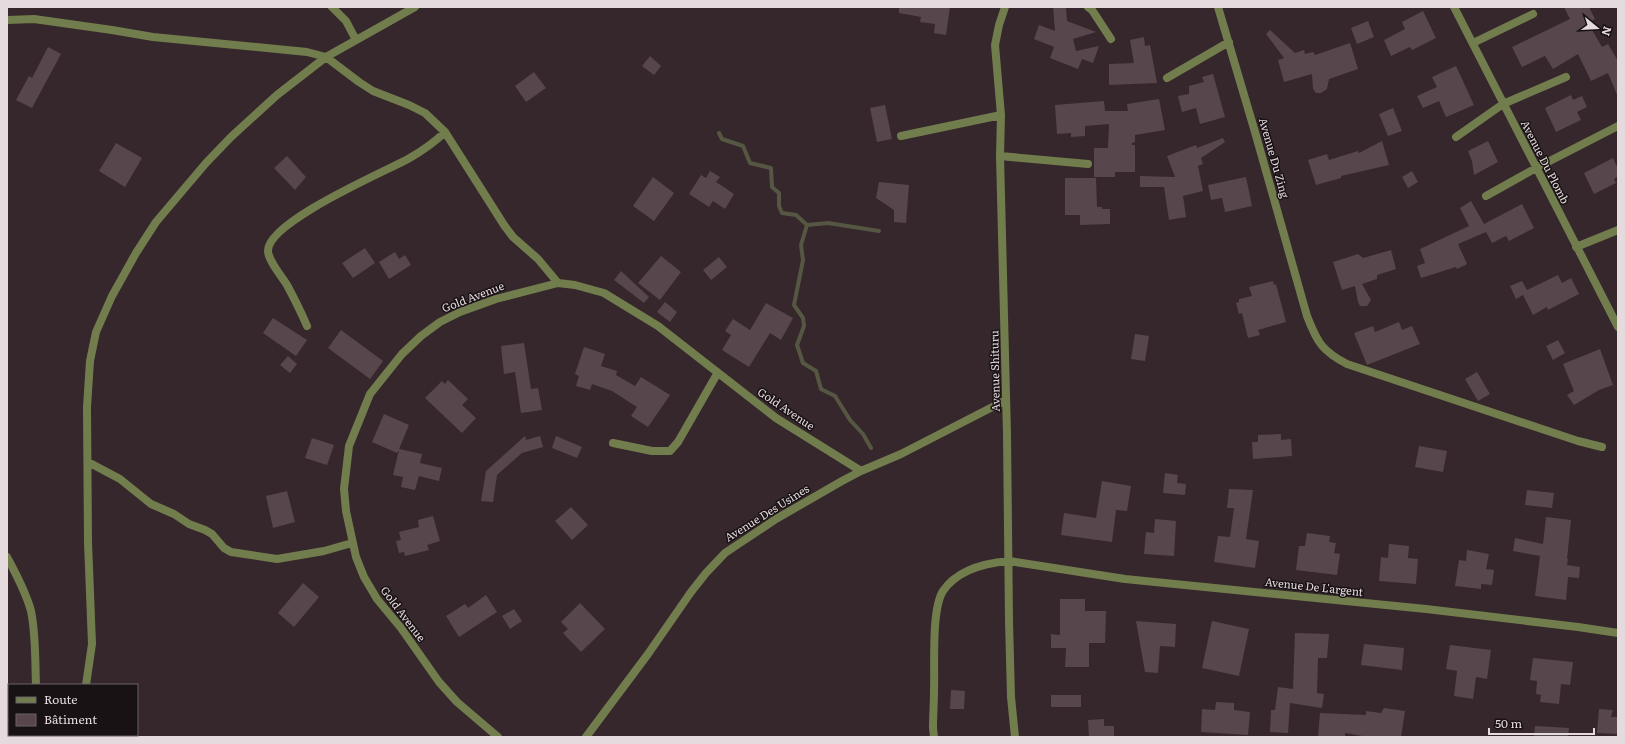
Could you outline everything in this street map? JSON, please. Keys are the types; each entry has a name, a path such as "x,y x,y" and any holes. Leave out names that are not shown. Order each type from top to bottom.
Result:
{"street":[{"path":"332,7 346,21 356,40"},
{"path":"86,684 92,644 88,542 87,407 89,369 96,332 112,296 136,252 156,222 206,163 231,137 277,95 326,57 415,7"},
{"name":"Avenue Shituru","path":"1005,7 998,26 995,45 1001,115 1000,156 1005,308 1011,682 1015,737"},
{"path":"1088,7 1092,10 1112,39"},
{"name":"Avenue Du Zing","path":"1218,7 1256,132 1307,316 1314,333 1324,349 1347,364 1578,441 1602,447"},
{"name":"Avenue Du Plomb","path":"1454,7 1618,327"},
{"path":"1473,43 1533,14"},
{"path":"7,20 34,19 153,37 307,52 326,57 373,91 410,105 425,113 445,132 473,173 504,225 513,237 538,259 558,283"},
{"path":"1167,78 1229,42"},
{"path":"1456,137 1503,104 1566,77"},
{"path":"901,136 1001,115"},
{"path":"1486,196 1536,168 1618,126"},
{"path":"307,326 294,299 270,258 268,250 270,243 287,226 319,204 407,159 434,143 445,132"},
{"path":"1000,156 1088,164"},
{"path":"1576,247 1618,230"},
{"name":"Gold Avenue","path":"498,737 457,702 439,682 401,628 377,599 364,577 352,543 346,511 344,489 349,446 370,394 402,354 421,336 440,322 460,312 496,299 558,283 575,285 604,293 658,326 717,374 776,418 860,471"},
{"path":"613,443 652,451 670,451 678,442 717,374"},
{"name":"Avenue Des Usines","path":"586,737 648,654 690,592 725,553 776,519 860,471 901,454 1006,400"},
{"path":"88,462 120,480 151,504 212,534 224,548 231,552 277,559 324,551 352,543"},
{"path":"7,557 23,590 30,609 33,623 36,684"},
{"name":"Avenue De L'argent","path":"934,737 934,650 938,603 944,590 957,577 991,562 1009,561 1125,579 1426,609 1618,633"}],"building":[{"path":"899,7 950,7 946,35 934,33 935,24 920,22 921,17 899,13"},
{"path":"1053,7 1066,7 1067,21 1096,32 1073,39 1076,51 1099,46 1093,63 1082,59 1078,69 1050,58 1054,47 1034,39 1039,25 1055,31"},
{"path":"1564,7 1589,7 1595,19 1588,23 1602,47 1608,44 1618,61 1618,97 1608,73 1591,81 1578,54 1553,69 1545,56 1522,67 1512,47 1570,19"},
{"path":"1423,11 1436,38 1412,50 1410,47 1391,56 1384,40 1405,29 1402,22"},
{"path":"1368,21 1374,37 1357,44 1351,28"},
{"path":"1270,30 1295,53 1304,50 1305,54 1313,52 1315,55 1350,43 1358,69 1329,79 1327,89 1321,93 1316,93 1313,89 1312,74 1284,82 1278,60 1284,58 1266,34"},
{"path":"1144,37 1145,46 1150,45 1157,83 1109,85 1109,64 1134,63 1130,40"},
{"path":"48,47 61,54 32,108 16,100 29,76 32,78"},
{"path":"650,56 661,66 654,75 642,66"},
{"path":"1456,66 1474,105 1446,117 1439,101 1423,108 1417,96 1437,87 1432,77"},
{"path":"534,72 546,88 526,102 515,86"},
{"path":"1213,74 1225,117 1200,124 1196,108 1182,112 1178,96 1189,94 1189,86 1204,82 1202,77"},
{"path":"1571,95 1573,100 1582,96 1587,107 1577,112 1581,120 1556,132 1545,108"},
{"path":"1159,99 1165,130 1135,135 1135,142 1132,143 1132,145 1135,145 1135,172 1115,172 1115,177 1094,177 1094,148 1108,148 1109,124 1085,126 1085,136 1071,137 1071,133 1057,134 1055,105 1104,101 1105,111 1128,111 1127,104"},
{"path":"885,105 892,139 877,142 870,108"},
{"path":"1393,108 1402,131 1388,136 1379,114"},
{"path":"1223,138 1225,142 1201,158 1203,164 1198,166 1203,191 1183,196 1186,217 1169,220 1164,187 1140,187 1140,176 1175,177 1167,156 1196,145 1197,148"},
{"path":"1382,141 1389,165 1341,176 1341,178 1316,185 1308,160 1327,154 1329,160 1358,151 1359,153"},
{"path":"1488,141 1498,162 1474,175 1472,161 1468,151"},
{"path":"116,143 142,158 125,187 99,171"},
{"path":"287,156 306,177 295,190 274,168"},
{"path":"1613,158 1618,169 1618,176 1614,179 1616,183 1594,194 1584,173"},
{"path":"710,171 720,177 716,182 734,194 725,209 713,201 709,207 689,194 701,175 706,178"},
{"path":"1412,171 1418,182 1408,188 1402,177"},
{"path":"653,177 674,193 654,221 633,206"},
{"path":"1246,177 1252,206 1225,212 1222,198 1211,200 1208,185"},
{"path":"1065,178 1096,178 1097,207 1102,207 1102,209 1110,209 1110,224 1080,225 1080,215 1065,215"},
{"path":"879,182 909,185 906,223 894,222 894,210 876,198"},
{"path":"1471,201 1484,224 1522,204 1534,228 1509,241 1506,236 1492,243 1486,232 1458,244 1467,264 1457,269 1456,267 1421,278 1417,266 1425,263 1420,249 1469,226 1460,208"},
{"path":"365,248 375,263 353,278 342,263"},
{"path":"1391,250 1396,269 1377,275 1377,279 1362,284 1371,300 1367,306 1360,306 1355,286 1342,290 1333,262 1358,254 1363,258"},
{"path":"395,252 399,259 405,255 411,265 389,279 379,262"},
{"path":"661,256 681,272 660,300 638,283"},
{"path":"719,257 727,267 711,280 703,270"},
{"path":"621,271 649,297 644,303 614,280"},
{"path":"1558,275 1562,283 1571,278 1579,294 1548,310 1547,307 1533,315 1523,295 1516,299 1510,286 1522,281 1527,290"},
{"path":"1273,281 1274,285 1276,284 1286,322 1258,330 1260,335 1248,338 1242,313 1239,314 1236,303 1239,302 1239,299 1252,296 1249,287"},
{"path":"665,302 677,312 670,322 657,312"},
{"path":"766,303 793,318 781,340 770,333 749,367 722,350 731,335 725,331 733,319 750,330"},
{"path":"273,318 307,340 296,356 263,333"},
{"path":"1399,322 1402,330 1412,326 1420,344 1367,365 1354,333 1373,326 1375,332"},
{"path":"341,330 383,361 370,379 328,348"},
{"path":"1135,334 1149,336 1145,361 1131,359"},
{"path":"1558,340 1565,353 1553,360 1546,346"},
{"path":"524,343 531,389 538,388 542,410 521,413 515,372 504,374 501,346"},
{"path":"584,347 605,354 601,366 617,371 616,375 635,386 641,377 670,395 648,427 631,416 637,407 612,391 592,384 590,390 576,386 579,376 575,374"},
{"path":"1600,349 1613,385 1599,390 1574,405 1567,395 1574,391 1563,364"},
{"path":"288,356 297,364 290,373 280,365"},
{"path":"1477,372 1490,394 1478,401 1465,379"},
{"path":"448,380 468,399 462,405 476,418 462,433 425,398 442,381 445,384"},
{"path":"384,414 409,425 399,449 422,454 420,463 442,468 439,481 419,476 415,490 401,487 403,477 393,475 399,450 397,453 372,442"},
{"path":"1281,434 1281,440 1291,439 1292,456 1253,459 1252,442 1258,442 1258,435"},
{"path":"525,436 526,440 540,436 543,447 522,453 497,475 493,502 481,501 486,471"},
{"path":"556,436 582,447 577,458 552,448"},
{"path":"312,438 334,445 327,465 305,458"},
{"path":"1419,446 1447,451 1443,472 1415,467"},
{"path":"1165,473 1178,475 1177,483 1186,484 1185,495 1163,493"},
{"path":"1102,481 1131,486 1127,511 1116,510 1112,542 1061,535 1064,513 1096,518"},
{"path":"1229,489 1253,490 1246,539 1259,541 1255,568 1214,562 1218,536 1230,537 1234,508 1227,508"},
{"path":"1527,490 1554,493 1552,508 1525,505"},
{"path":"287,491 295,522 273,528 266,496"},
{"path":"571,507 588,525 572,540 555,521"},
{"path":"433,516 440,541 427,545 429,550 405,556 404,552 399,553 396,541 401,540 399,532 419,527 418,520"},
{"path":"1546,517 1571,520 1567,565 1580,567 1579,578 1568,577 1566,600 1535,596 1540,556 1513,551 1515,538 1543,544"},
{"path":"1155,519 1176,521 1174,556 1144,554 1146,532 1154,533"},
{"path":"1307,533 1330,536 1329,542 1336,543 1334,553 1340,554 1337,575 1296,570 1299,546 1305,546"},
{"path":"1389,544 1409,546 1408,558 1418,559 1416,584 1379,581 1381,557 1388,558"},
{"path":"1467,550 1489,554 1486,569 1494,570 1492,585 1481,584 1481,589 1455,586 1459,560 1466,561"},
{"path":"303,583 319,597 294,627 278,613"},
{"path":"486,595 497,612 459,637 446,616 465,604 468,608"},
{"path":"1060,599 1085,599 1085,611 1106,611 1105,643 1089,643 1089,667 1065,667 1066,648 1051,648 1051,634 1060,635"},
{"path":"580,603 605,629 581,652 563,633 568,629 561,622"},
{"path":"514,609 522,621 510,629 502,616"},
{"path":"1136,621 1176,624 1175,647 1160,646 1158,673 1145,672"},
{"path":"1212,621 1249,629 1239,676 1202,668"},
{"path":"1295,633 1329,634 1327,658 1318,658 1317,693 1324,694 1322,708 1290,703 1288,733 1270,732 1271,710 1275,710 1278,687 1293,689"},
{"path":"1364,644 1404,648 1402,670 1361,665"},
{"path":"1450,645 1491,650 1487,679 1476,677 1473,699 1454,696 1457,671 1446,669"},
{"path":"1533,658 1573,662 1570,685 1561,684 1559,704 1540,702 1541,695 1536,694 1537,681 1530,680"},
{"path":"951,690 965,691 964,709 950,709"},
{"path":"1051,695 1081,695 1081,707 1051,707"},
{"path":"1216,702 1234,703 1234,710 1250,712 1248,735 1201,732 1202,709 1215,710"},
{"path":"1384,708 1405,711 1401,737 1368,737 1345,733 1345,737 1318,737 1320,713 1366,715 1366,711 1381,713"},
{"path":"1599,709 1613,710 1611,717 1618,717 1618,734 1597,733"},
{"path":"1104,719 1104,726 1114,726 1114,737 1089,737 1088,720"},
{"path":"1535,726 1569,728 1568,737 1534,737"}],"waterway":[{"path":"719,133 722,139 743,146 750,163 771,168 772,187 779,193 779,206 782,213 796,215 807,225 801,245 803,260 794,305 803,318 804,326 797,345 803,363 816,371 821,389 835,396 850,420 863,434 871,448"},
{"path":"807,225 828,223 879,231"}]}
